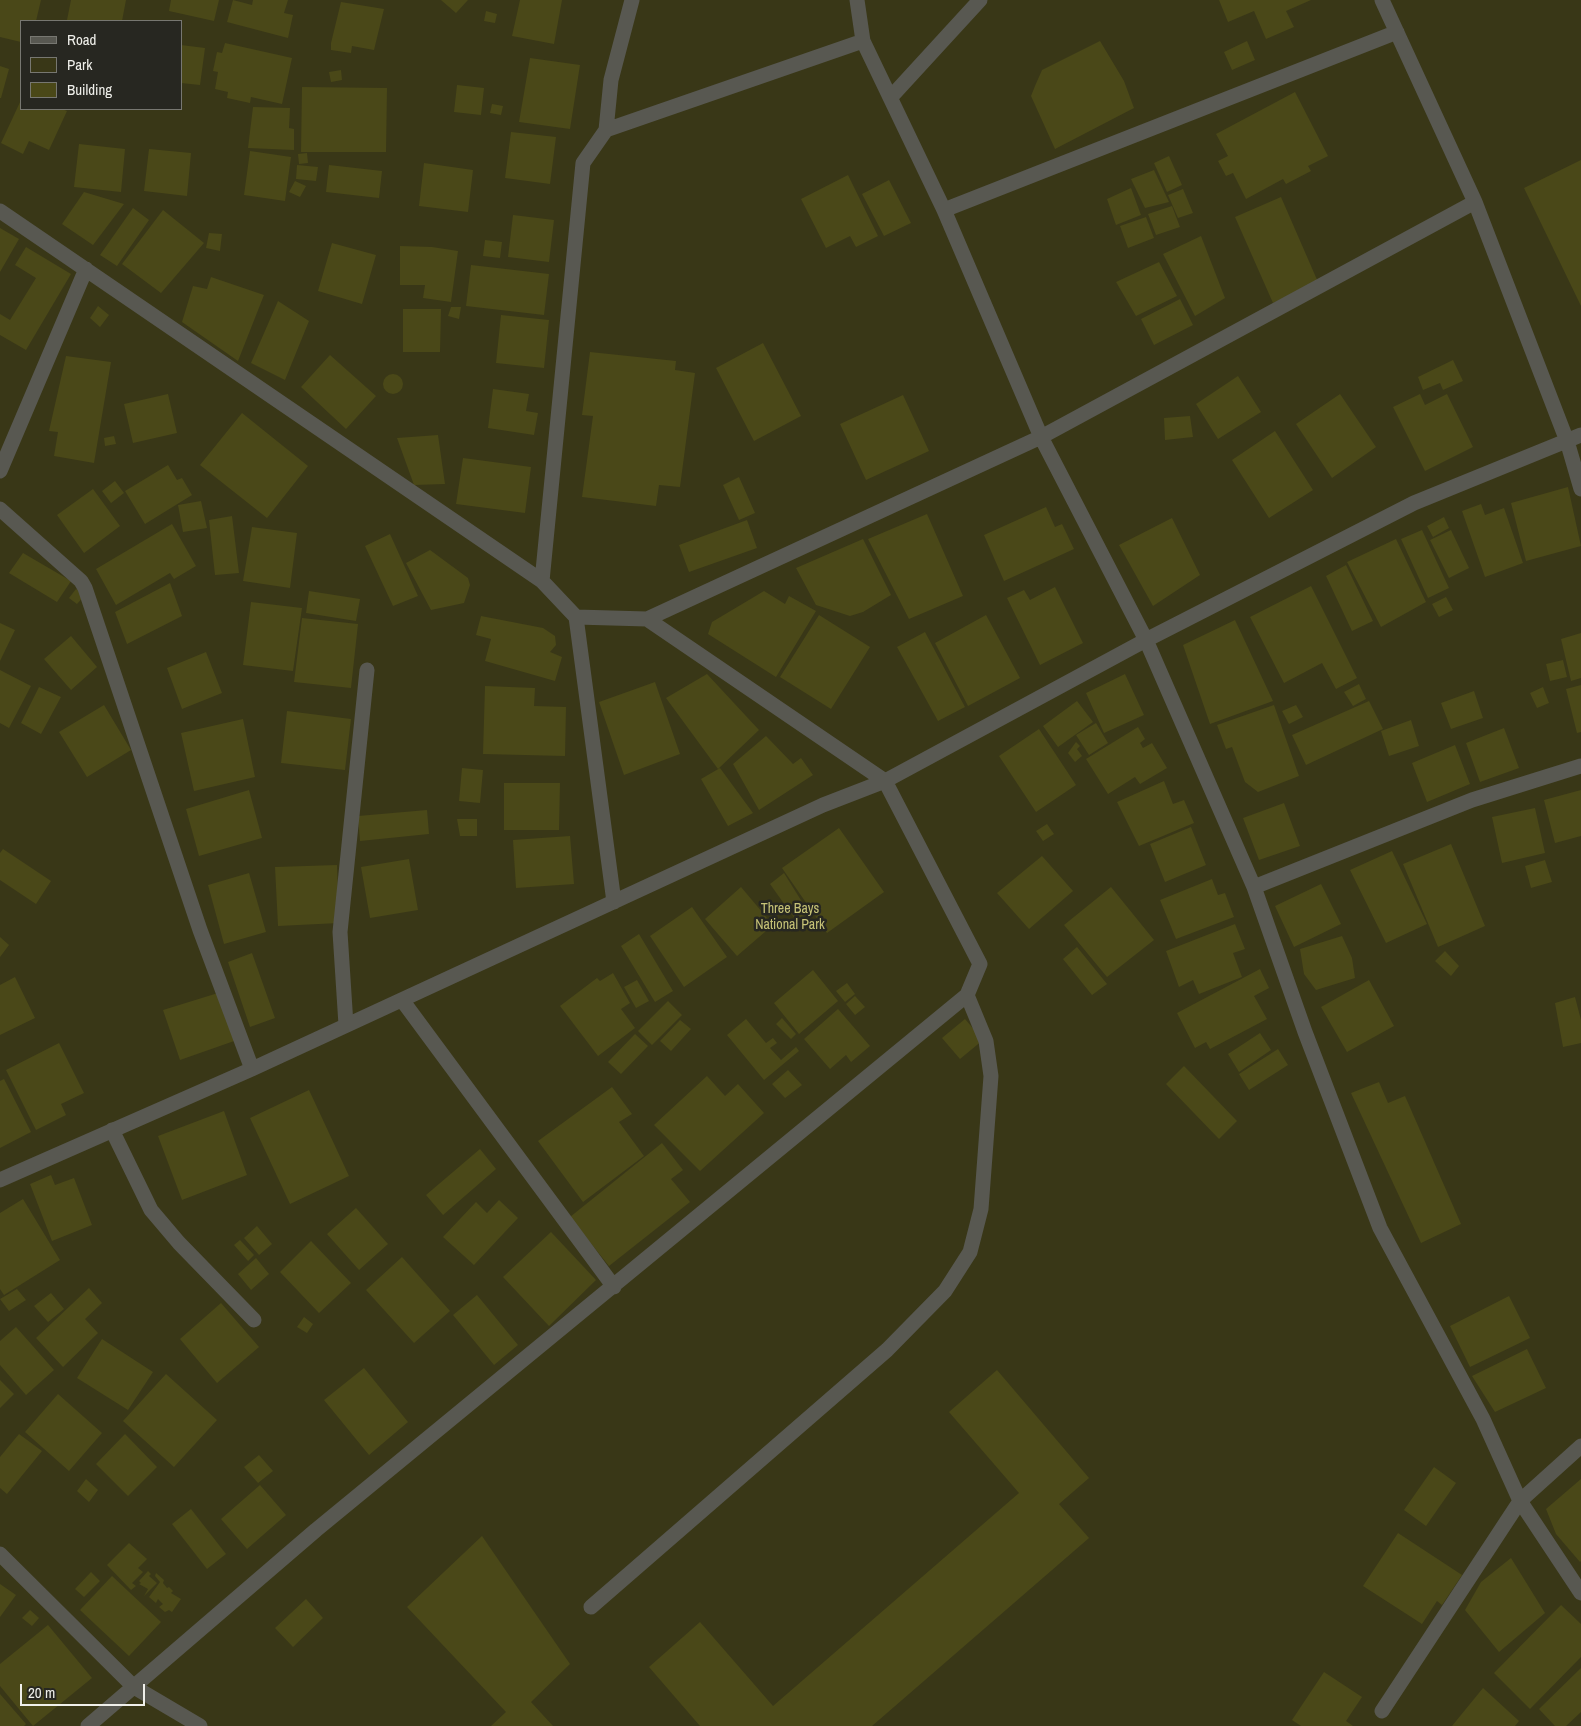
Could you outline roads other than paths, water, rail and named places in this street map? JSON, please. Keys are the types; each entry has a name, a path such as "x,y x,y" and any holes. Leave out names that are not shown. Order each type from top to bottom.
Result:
{"street":[{"path":"542,581 583,163 606,130 611,80 632,0"},
{"path":"857,0 863,41 944,210 1041,437 1146,640 1254,887 1305,1032 1380,1228 1483,1419 1520,1501 1581,1593"},
{"path":"891,96 980,0"},
{"path":"1382,0 1475,202 1567,441 1581,489"},
{"path":"944,210 1397,32"},
{"path":"606,130 863,41"},
{"path":"576,617 647,619 1041,437 1475,202"},
{"path":"0,211 542,581 576,617 614,902"},
{"path":"0,470 86,269"},
{"path":"0,1180 252,1069 822,805 886,781 1146,640 1414,502 1581,434"},
{"path":"0,509 80,581 85,588 200,930 252,1069"},
{"path":"88,1726 316,1530 967,995 980,964 886,781 647,619"},
{"path":"346,1025 340,932 367,670"},
{"path":"1254,887 1472,800 1581,766"},
{"path":"591,1607 887,1350 945,1291 970,1252 981,1209 991,1076 986,1041 967,995"},
{"path":"402,1000 614,1287"},
{"path":"112,1130 151,1210 179,1243 254,1320"},
{"path":"1382,1711 1520,1501 1581,1446"},
{"path":"0,1554 134,1687 200,1726"}],"park label":[{"name":"Three Bays National Park","path":"790,918"}]}
